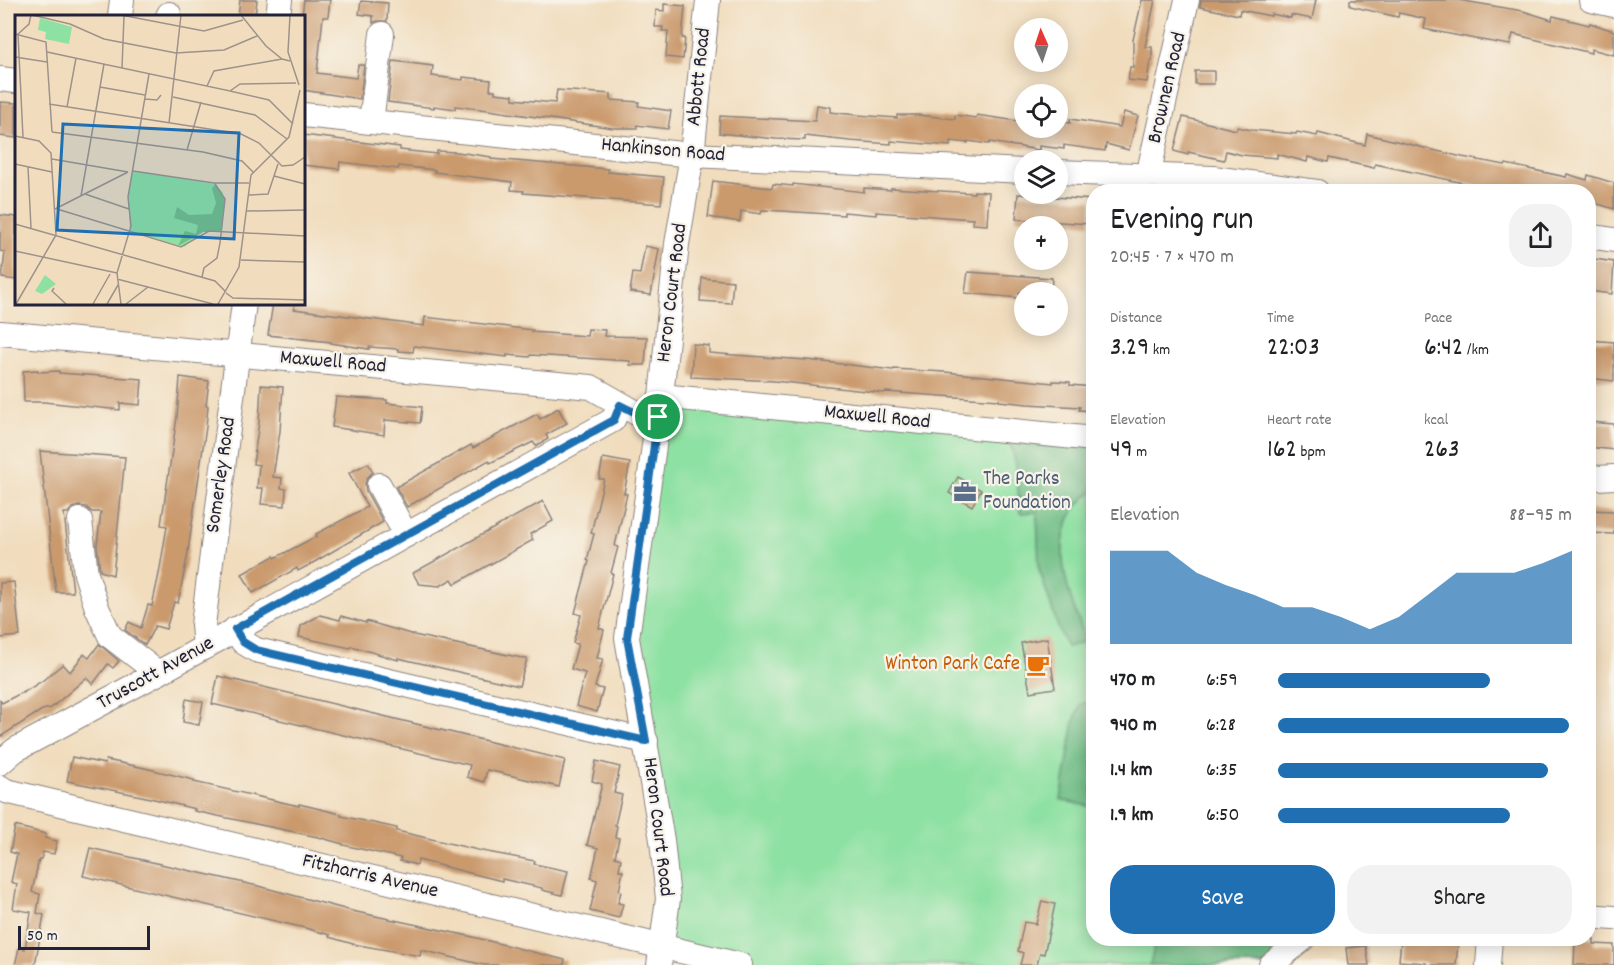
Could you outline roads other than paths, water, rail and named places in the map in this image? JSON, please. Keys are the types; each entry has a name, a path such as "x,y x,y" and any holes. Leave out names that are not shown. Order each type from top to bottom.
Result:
{"street":[{"path":"120,15 122,0"},
{"path":"278,15 280,0"},
{"name":"Abbott Road","path":"692,155 708,0"},
{"name":"Brownen Road","path":"1148,176 1187,0"},
{"path":"1591,0 1614,5"},
{"path":"371,122 382,34"},
{"path":"0,79 15,81"},
{"name":"Hankinson Road","path":"304,115 692,155 1014,171"},
{"name":"Heron Court Road","path":"661,955 668,898 662,840 627,638 660,407 677,244 692,155"},
{"path":"1068,172 1213,178 1258,184"},
{"path":"1596,237 1614,240"},
{"name":"Somerley Road","path":"205,647 203,625 244,304"},
{"name":"Maxwell Road","path":"0,333 591,387 640,415 660,407 1086,438"},
{"name":"Truscott Avenue","path":"0,763 15,750 614,420 620,405"},
{"path":"1596,478 1614,477"},
{"path":"379,485 406,535"},
{"path":"81,520 86,574 97,608 110,636 158,673"},
{"path":"235,629 243,642 256,650 646,741"},
{"name":"Fitzharris Avenue","path":"0,787 6,791 661,955 740,965"},
{"path":"1596,917 1614,918"},
{"path":"1271,965 1294,946"},
{"path":"1488,965 1489,946"}],"place":[{"name":"The Parks Foundation","path":"965,492"},
{"name":"Winton Park Cafe","path":"1038,665"}]}
